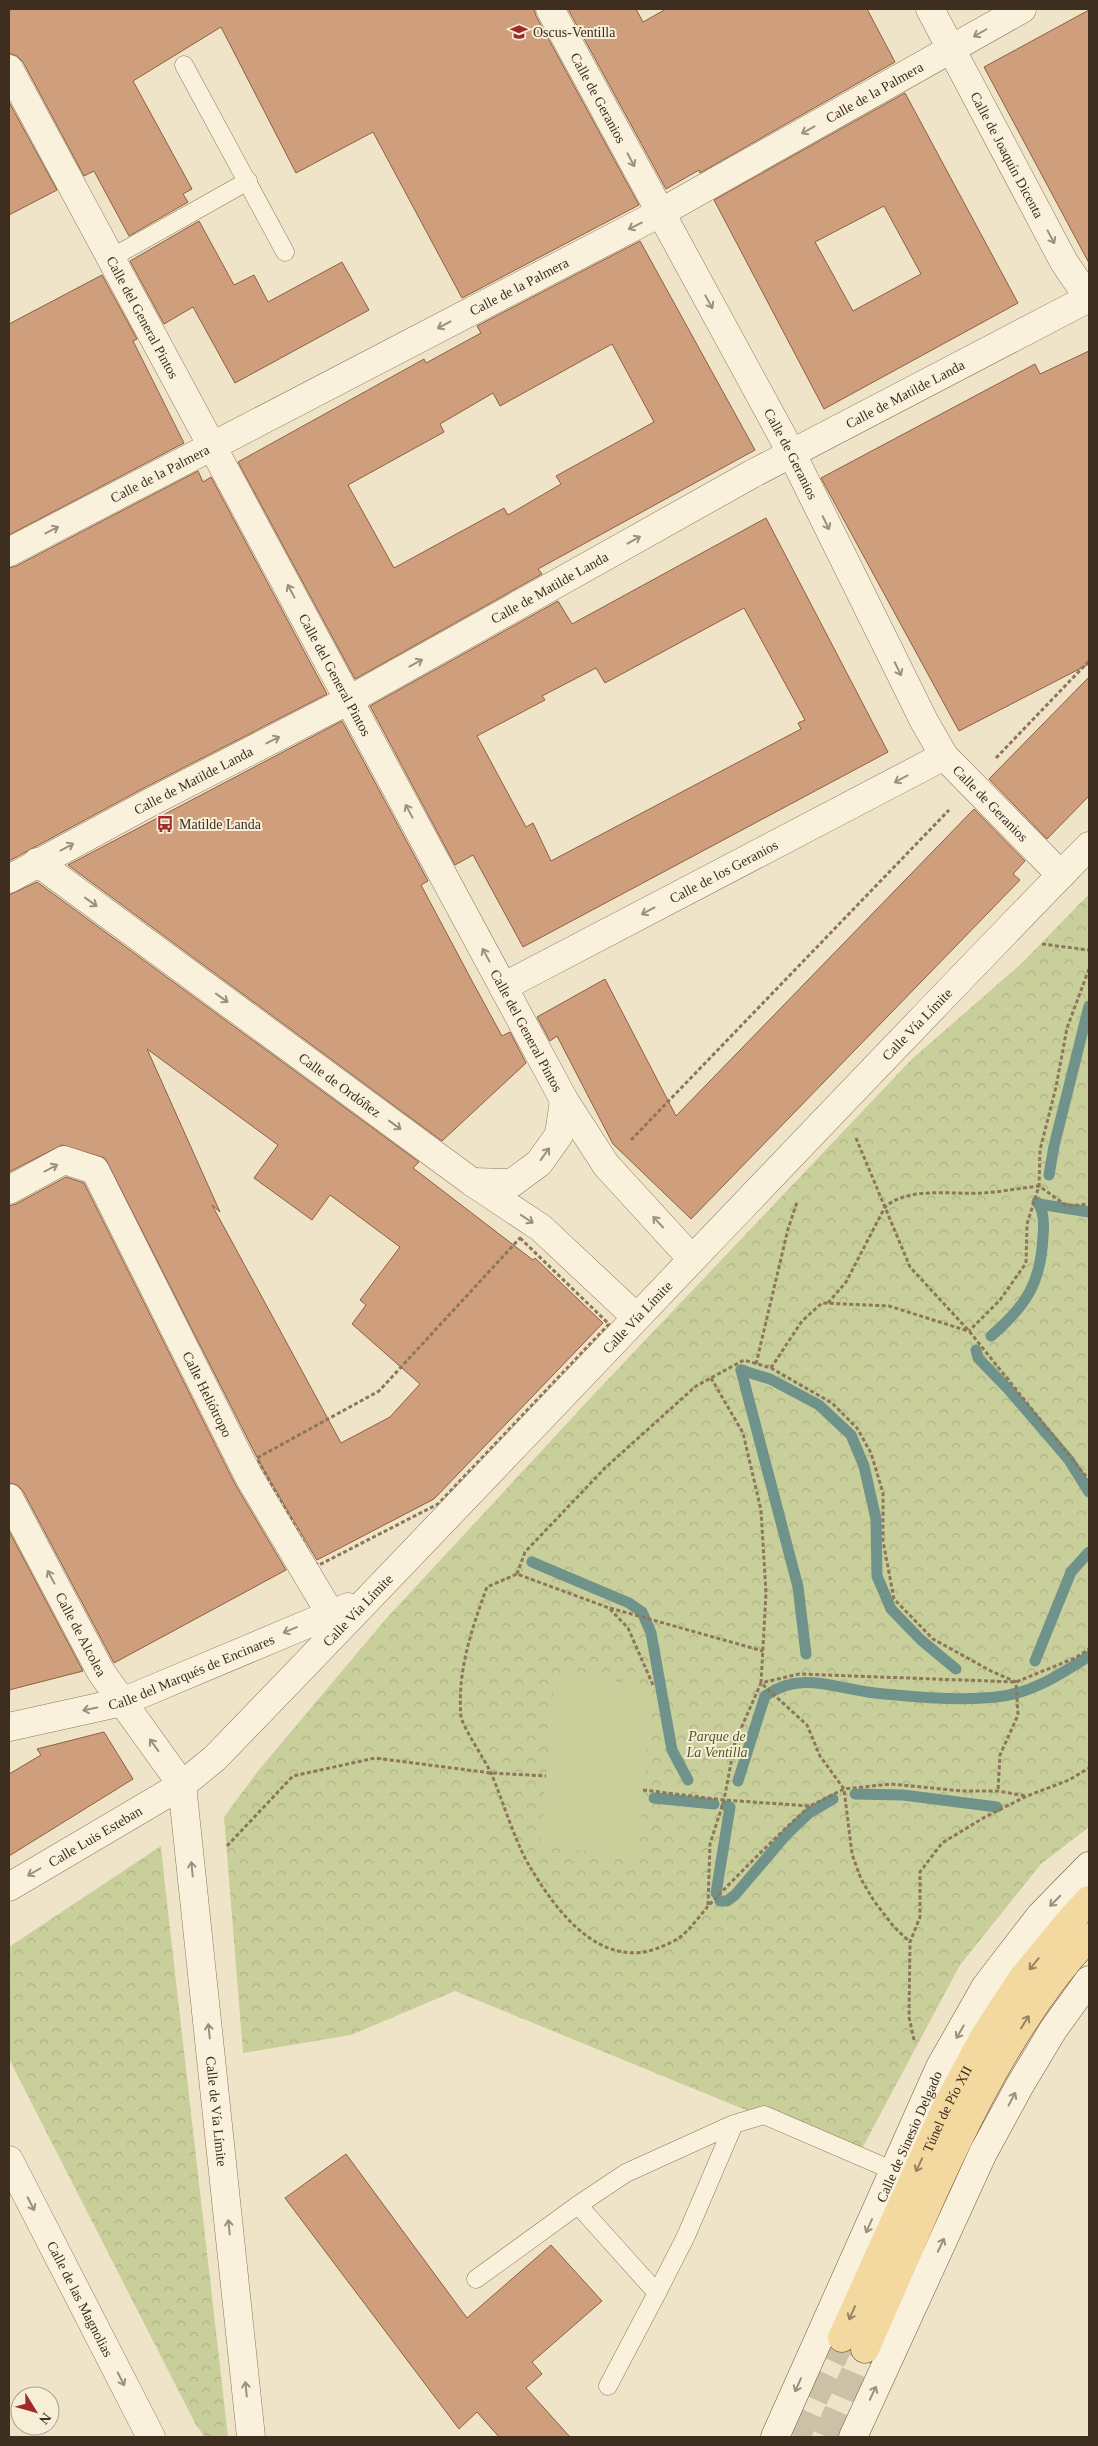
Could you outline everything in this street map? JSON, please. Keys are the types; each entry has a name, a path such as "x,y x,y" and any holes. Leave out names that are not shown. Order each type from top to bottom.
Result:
{"main road":[{"name":"Túnel de Pío XII","path":"1089,1900 1022,1978 984,2037 946,2108 853,2343 989,2081 1026,2019 1064,1964 1089,1937"}],"street":[{"name":"Calle de Geranios","path":"550,9 792,454 924,721 944,756 1061,875"},
{"name":"Calle de Joaquín Dicenta","path":"930,9 1064,262 1089,298"},
{"name":"Calle de la Palmera","path":"9,552 660,213 953,50 1022,9"},
{"name":"Calle del General Pintos","path":"9,68 564,1100 606,1165 691,1258"},
{"name":"Calle de Matilde Landa","path":"9,879 37,862 349,700 752,474 1089,298"},
{"name":"Calle de los Geranios","path":"503,987 944,756"},
{"name":"Calle Vía Límite","path":"182,1785 215,1758 368,1600 691,1258 1089,846"},
{"name":"Calle de Ordóñez","path":"37,862 472,1182 541,1228 636,1317"},
{"path":"472,1182 512,1183 539,1162 559,1135 564,1100"},
{"name":"Calle Heliótropo","path":"9,1190 64,1160 95,1170 249,1477 330,1613"},
{"name":"Calle de Alcolea","path":"9,1498 101,1672 182,1785"},
{"name":"Calle del Marqués de Encinares","path":"9,1727 122,1702 330,1613 368,1600"},
{"name":"Calle Luis Esteban","path":"9,1887 182,1785"},
{"name":"Calle de Vía Límite","path":"182,1785 251,2437"},
{"name":"Calle de Sinesio Delgado","path":"775,2437 940,2068 986,1986 1040,1916 1089,1866"},
{"path":"852,2437 983,2153 1020,2084 1053,2030 1089,1980"},
{"name":"Calle de las Magnolias","path":"9,2160 152,2437"}],"lane":[{"path":"184,65 285,252"},
{"path":"111,258 248,181"},
{"path":"476,2279 578,2205 626,2174 734,2124 764,2115 894,2171"},
{"path":"608,2386 686,2236 734,2124"},
{"path":"578,2205 657,2293"}],"path":[{"path":"991,763 1089,661"},
{"path":"606,1165 952,807"},
{"path":"1039,943 1089,950"},
{"path":"969,1331 1000,1300 1026,1263 1027,1224 1039,1186 1040,1150 1056,1087 1067,1028 1089,969"},
{"path":"853,1132 910,1267 969,1331 1089,1480"},
{"path":"828,1304 846,1282 885,1207 892,1201 916,1195 983,1193 1039,1186 1067,1206 1089,1204"},
{"path":"756,1364 788,1229 800,1194"},
{"path":"520,1238 609,1324 438,1504 319,1565 314,1563 256,1458 379,1391 520,1238"},
{"path":"771,1368 802,1321 822,1303 889,1306 969,1331"},
{"path":"517,1574 525,1552 570,1503 696,1386 744,1360 771,1368 832,1403 857,1428 871,1453 883,1493 884,1541 894,1599 933,1639 991,1671 1016,1682"},
{"path":"708,1905 710,1844 724,1800 734,1742 761,1683 766,1593 761,1510 743,1433 711,1378"},
{"path":"763,1651 609,1608 517,1574 487,1587 470,1631 460,1686 462,1719 491,1773 529,1866 571,1924 600,1945 623,1953 646,1952 670,1943 681,1936 708,1905 810,1806 844,1789 890,1784 998,1791 1027,1796"},
{"path":"609,1608 628,1628 653,1684"},
{"path":"761,1683 799,1674 1016,1682 1075,1658 1089,1649"},
{"path":"998,1791 1000,1755 1018,1715 1016,1682"},
{"path":"761,1683 807,1725 820,1756 844,1789 852,1854 861,1879 874,1901 894,1927 910,1942"},
{"path":"227,1846 293,1776 374,1758 491,1773 546,1776"},
{"path":"915,2042 909,2017 910,1942 920,1917 920,1872 942,1843 984,1817 1027,1796 1069,1780 1089,1768"},
{"path":"644,1790 724,1800 810,1806"}],"green space":[{"name":"Parque de La Ventilla","path":"1089,894 1089,1827 1041,1864 960,1965 858,2156 455,1991 351,2035 243,2053 224,1817 258,1771 384,1621 596,1392 912,1059 1022,963"},
{"path":"555,1676 653,1685 638,1855 540,1847"},
{"path":"161,1846 228,2437 205,2437 196,2425 9,2059 9,1947"}],"building":[{"path":"9,9 534,9 536,16 639,205 462,298 373,132 296,173 221,27 133,81 192,189 183,194 188,202 129,236 94,171 84,176 23,62 17,56 9,53"},
{"path":"568,9 636,9 643,22 666,9 867,9 895,62 700,173 699,170 666,189"},
{"path":"1089,10 1089,263 984,67"},
{"path":"905,93 1018,303 824,409 714,200","holes":["884,206 921,274 853,311 815,242"]},
{"path":"9,102 57,190 9,215"},
{"path":"199,221 234,285 254,275 268,302 342,262 369,310 235,383 193,307 164,324 130,261"},
{"path":"640,241 755,450 538,569 542,574 355,679 238,462 424,359 426,363 481,333 477,326","holes":["612,344 654,422 556,476 561,484 508,515 504,508 394,568 348,485 444,432 440,424 493,393 500,406"]},
{"path":"102,275 137,339 133,341 184,443 9,535 9,324"},
{"path":"1089,351 1089,664 959,731 821,478 1035,364 1040,374"},
{"path":"198,471 203,482 211,477 327,694 144,788 9,861 9,568"},
{"path":"766,518 888,752 523,947 473,855 455,865 370,706 558,601 572,624","holes":["744,608 805,720 798,723 801,729 551,861 533,823 526,827 477,736 545,700 542,696 596,668 605,683"]},
{"path":"1089,677 1089,796 1047,839 989,779"},
{"path":"342,721 428,881 421,885 472,981 502,1036 510,1032 526,1063 442,1141 68,865"},
{"path":"974,809 1025,861 1013,874 1020,880 691,1219 613,1144 557,1036 550,1041 537,1017 605,979 676,1116"},
{"path":"37,882 419,1162 413,1168 533,1260 535,1258 603,1323 434,1499 317,1560 263,1469 105,1158 62,1145 9,1172 9,895","holes":["147,1049 278,1145 254,1178 312,1220 330,1195 400,1247 360,1300 366,1305 352,1324 420,1384 390,1417 341,1443 212,1205 220,1212"]},
{"path":"66,1177 84,1183 235,1484 286,1570 114,1663 23,1491 17,1485 9,1483 9,1206"},
{"path":"9,1531 83,1671 9,1690"},
{"path":"104,1732 133,1779 9,1856 9,1774 41,1755 37,1749"},
{"path":"346,2154 467,2318 551,2245 602,2301 532,2362 542,2374 526,2388 570,2437 499,2437 477,2412 459,2429 285,2198"}],"waterway":[{"path":"1049,1175 1054,1146 1089,1006"},
{"path":"991,1336 1022,1304 1035,1280 1042,1253 1043,1228 1042,1214 1037,1202"},
{"path":"1039,1204 1089,1212"},
{"path":"976,1350 978,1358 1009,1390 1069,1460 1089,1492"},
{"path":"741,1370 770,1379 819,1405 851,1435 864,1466 876,1519 877,1576 891,1609 921,1640 956,1669"},
{"path":"741,1370 798,1587 806,1654"},
{"path":"1035,1661 1071,1572 1089,1552"},
{"path":"532,1562 629,1603 642,1612 651,1633 672,1750 688,1780"},
{"path":"738,1781 765,1696 778,1688 792,1684 819,1683 875,1693 920,1697 951,1699 996,1697 1021,1692 1045,1682 1089,1656"},
{"path":"855,1794 903,1795 997,1807"},
{"path":"654,1798 714,1804"},
{"path":"720,1901 727,1901 735,1895 786,1835 809,1813 833,1799"},
{"path":"716,1893 730,1807 726,1806"}],"tunnel":[{"path":"796,2437 842,2338"},
{"path":"827,2437 865,2349"}],"place":[{"name":"Oscus-Ventilla","path":"519,32"},
{"name":"Matilde Landa","path":"165,824"}]}
